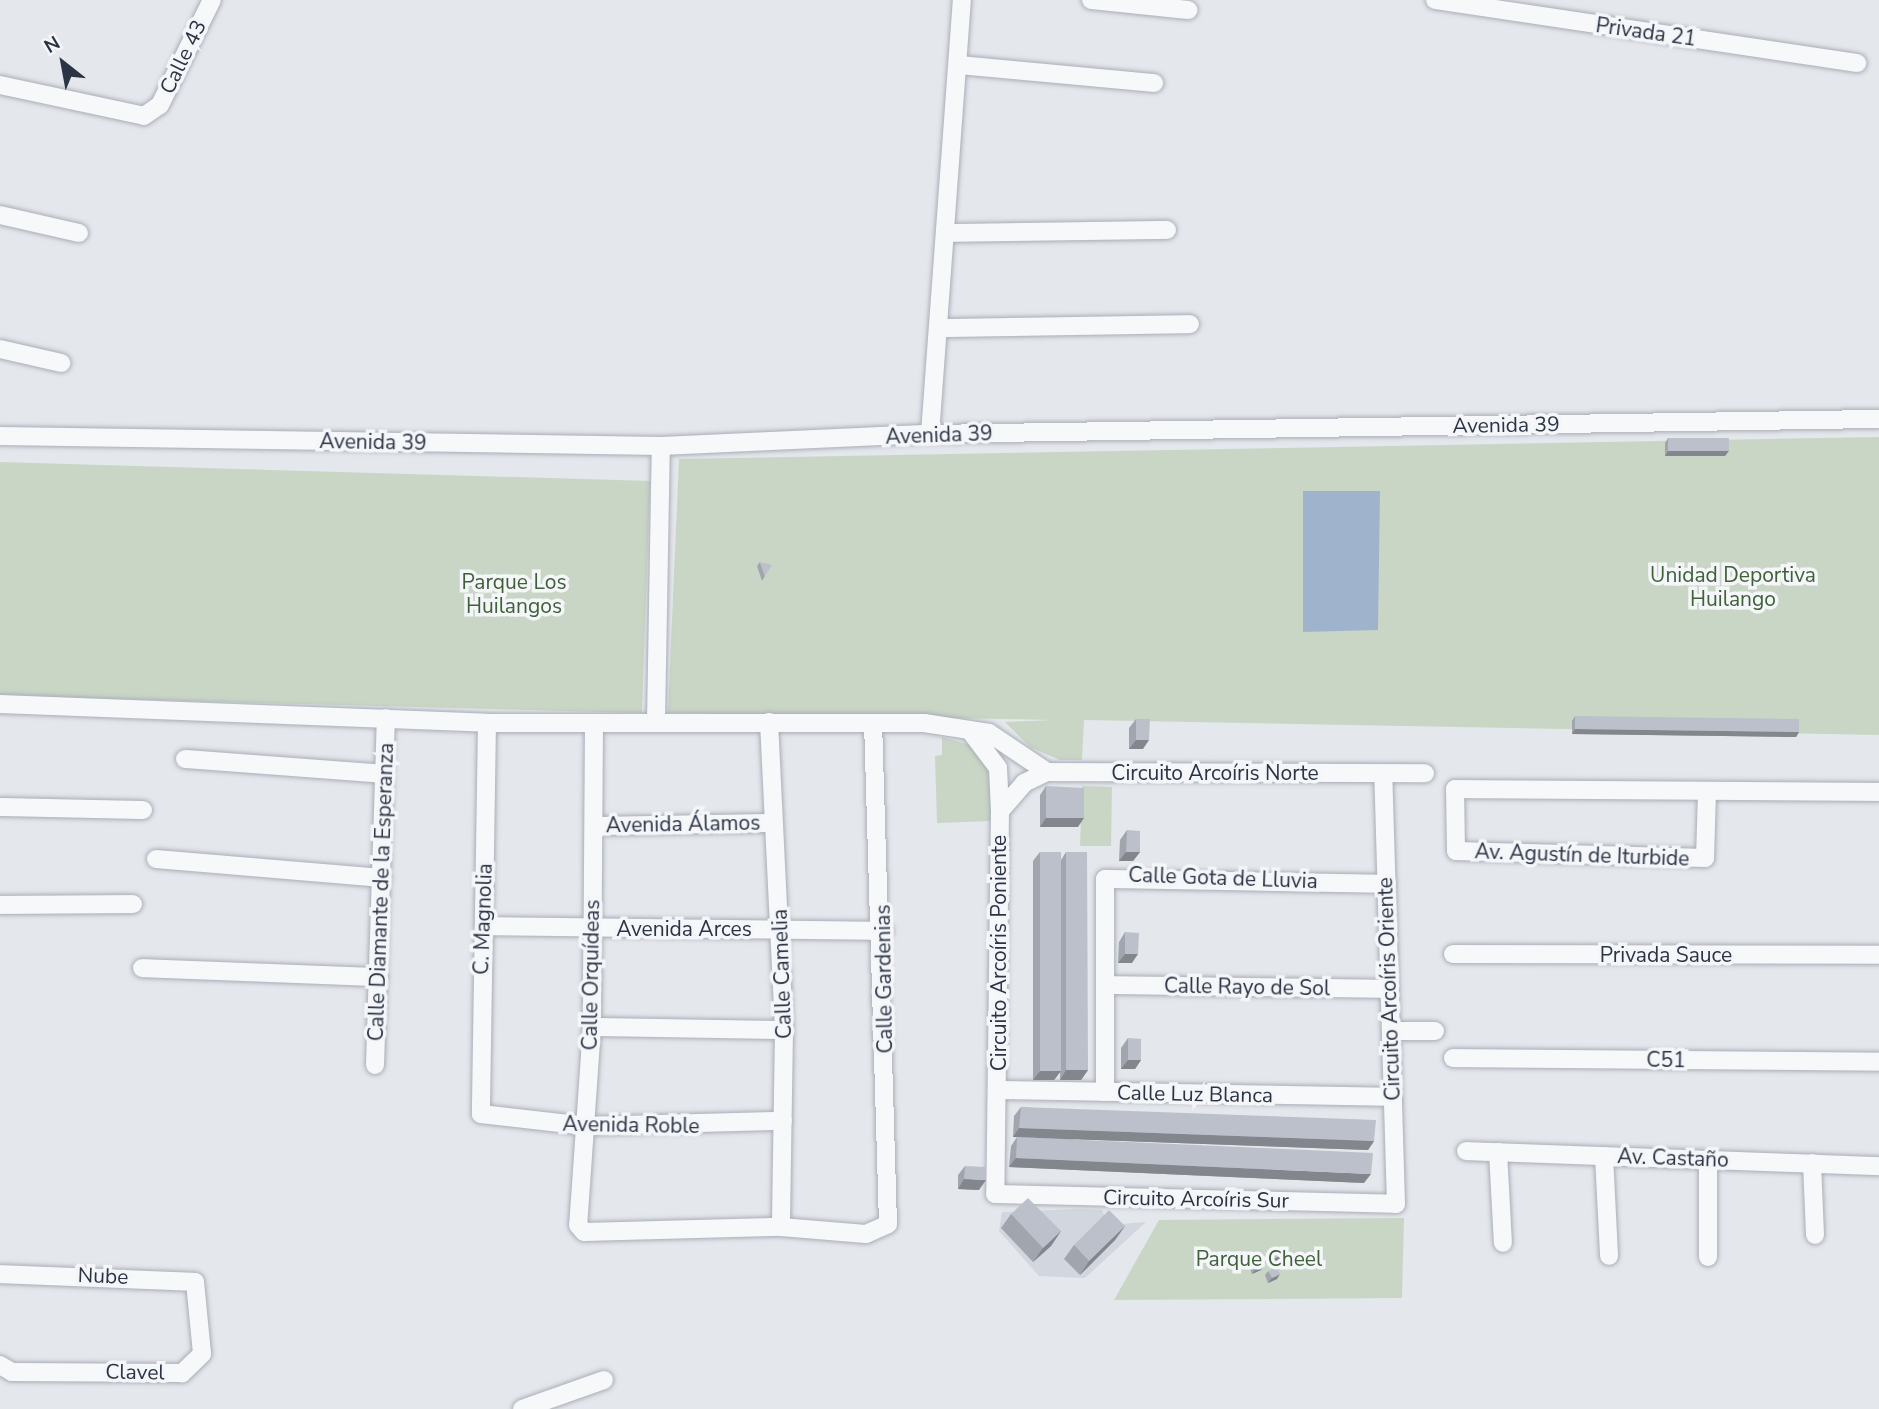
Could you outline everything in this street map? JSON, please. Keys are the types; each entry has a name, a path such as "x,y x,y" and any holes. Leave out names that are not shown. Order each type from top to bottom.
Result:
{"street":[{"name":"Calle 43","path":"0,85 137,115 152,112 211,0"},
{"path":"930,435 942,328 962,0"},
{"path":"1091,0 1188,10"},
{"name":"Privada 21","path":"1435,0 1857,63"},
{"path":"960,65 1154,83"},
{"path":"0,215 79,233"},
{"path":"947,233 1167,230"},
{"path":"942,328 1190,324"},
{"path":"0,349 61,363"},
{"name":"Avenida 39","path":"0,436 661,446 930,435 1879,419"},
{"path":"656,722 661,446"},
{"path":"0,704 487,723 769,722 963,726 989,733 1048,772"},
{"name":"Calle Diamante de la Esperanza","path":"376,1065 386,718"},
{"name":"Calle Camelia","path":"769,722 773,823 782,930 784,1030 781,1227"},
{"name":"C. Magnolia","path":"481,1114 487,723"},
{"name":"Calle Orquídeas","path":"594,723 592,1027 578,1225 584,1233 781,1227"},
{"name":"Calle Gardenias","path":"781,1227 881,1231 888,1224 884,931 873,723"},
{"name":"Circuito Arcoíris Poniente","path":"963,726 986,744 998,768 1000,811 995,1194"},
{"path":"186,759 383,774"},
{"path":"1000,811 1024,783 1048,772"},
{"name":"Circuito Arcoíris Norte","path":"1048,772 1424,774"},
{"name":"Circuito Arcoíris Oriente","path":"1384,774 1396,1204"},
{"name":"Av. Agustín de Iturbide","path":"1707,792 1705,858 1456,851 1455,789 1879,792"},
{"path":"0,807 143,810"},
{"name":"Avenida Álamos","path":"594,826 773,823"},
{"path":"156,859 382,878"},
{"name":"Calle Gota de Lluvia","path":"1105,1092 1105,879 1113,875 1387,884"},
{"path":"0,905 133,904"},
{"name":"Avenida Arces","path":"484,926 884,931"},
{"name":"Privada Sauce","path":"1452,954 1879,955"},
{"path":"142,968 380,977"},
{"name":"Calle Rayo de Sol","path":"1105,985 1390,989"},
{"path":"592,1027 784,1030"},
{"path":"1391,1031 1434,1031"},
{"name":"C51","path":"1452,1058 1879,1062"},
{"name":"Calle Luz Blanca","path":"998,1090 1392,1097"},
{"name":"Avenida Roble","path":"481,1114 586,1126 783,1121"},
{"name":"Av. Castaño","path":"1466,1151 1879,1166"},
{"path":"1498,1152 1503,1243"},
{"path":"1604,1156 1609,1256"},
{"path":"1708,1160 1708,1258"},
{"path":"1812,1163 1815,1235"},
{"name":"Circuito Arcoíris Sur","path":"995,1194 1396,1204"},
{"name":"Nube","path":"0,1274 186,1279 200,1292"},
{"name":"Clavel","path":"0,1365 12,1372 182,1373 202,1354 200,1292"},
{"path":"523,1409 604,1380"}],"shaded area":[{"path":"1102,1210 1108,1225 1146,1222 1085,1278 1039,1276 999,1231 1002,1212"}],"green space":[{"name":"Unidad Deportiva Huilango","path":"1879,437 1879,735 1084,720 1082,760 1060,760 1030,747 1005,722 1053,720 668,713 679,459"},
{"name":"Parque Los Huilangos","path":"0,462 650,481 642,713 0,696"},
{"path":"942,737 974,746 990,772 991,821 937,823 935,756 942,755"},
{"path":"1082,786 1112,787 1111,846 1080,846"},
{"name":"Parque Cheel","path":"1404,1218 1402,1298 1114,1300 1159,1220"}],"water":[{"path":"1303,491 1380,491 1378,630 1303,632"}],"building":[{"path":"1668,438 1729,438 1729,451 1668,451"},
{"path":"760,562 772,565 765,576"},
{"path":"1575,716 1799,719 1799,732 1575,729"},
{"path":"1136,719 1150,719 1149,740 1136,740"},
{"path":"1046,786 1084,788 1084,818 1046,818"},
{"path":"1127,830 1140,831 1140,852 1126,852"},
{"path":"1040,852 1061,852 1061,1071 1040,1071"},
{"path":"1066,852 1087,852 1088,1070 1066,1070"},
{"path":"1125,932 1139,933 1138,954 1125,954"},
{"path":"1128,1038 1141,1039 1141,1060 1128,1060"},
{"path":"1021,1107 1376,1120 1374,1141 1019,1128"},
{"path":"1017,1137 1373,1153 1371,1174 1016,1158"},
{"path":"965,1166 986,1167 986,1180 964,1179"},
{"path":"1028,1198 1061,1231 1043,1248 1011,1214"},
{"path":"1109,1210 1125,1226 1089,1261 1074,1245"},
{"path":"1278,1248 1282,1255 1273,1259 1269,1252"},
{"path":"1261,1258 1264,1265 1256,1269 1252,1262"},
{"path":"1277,1267 1280,1274 1272,1278 1268,1271"}]}
